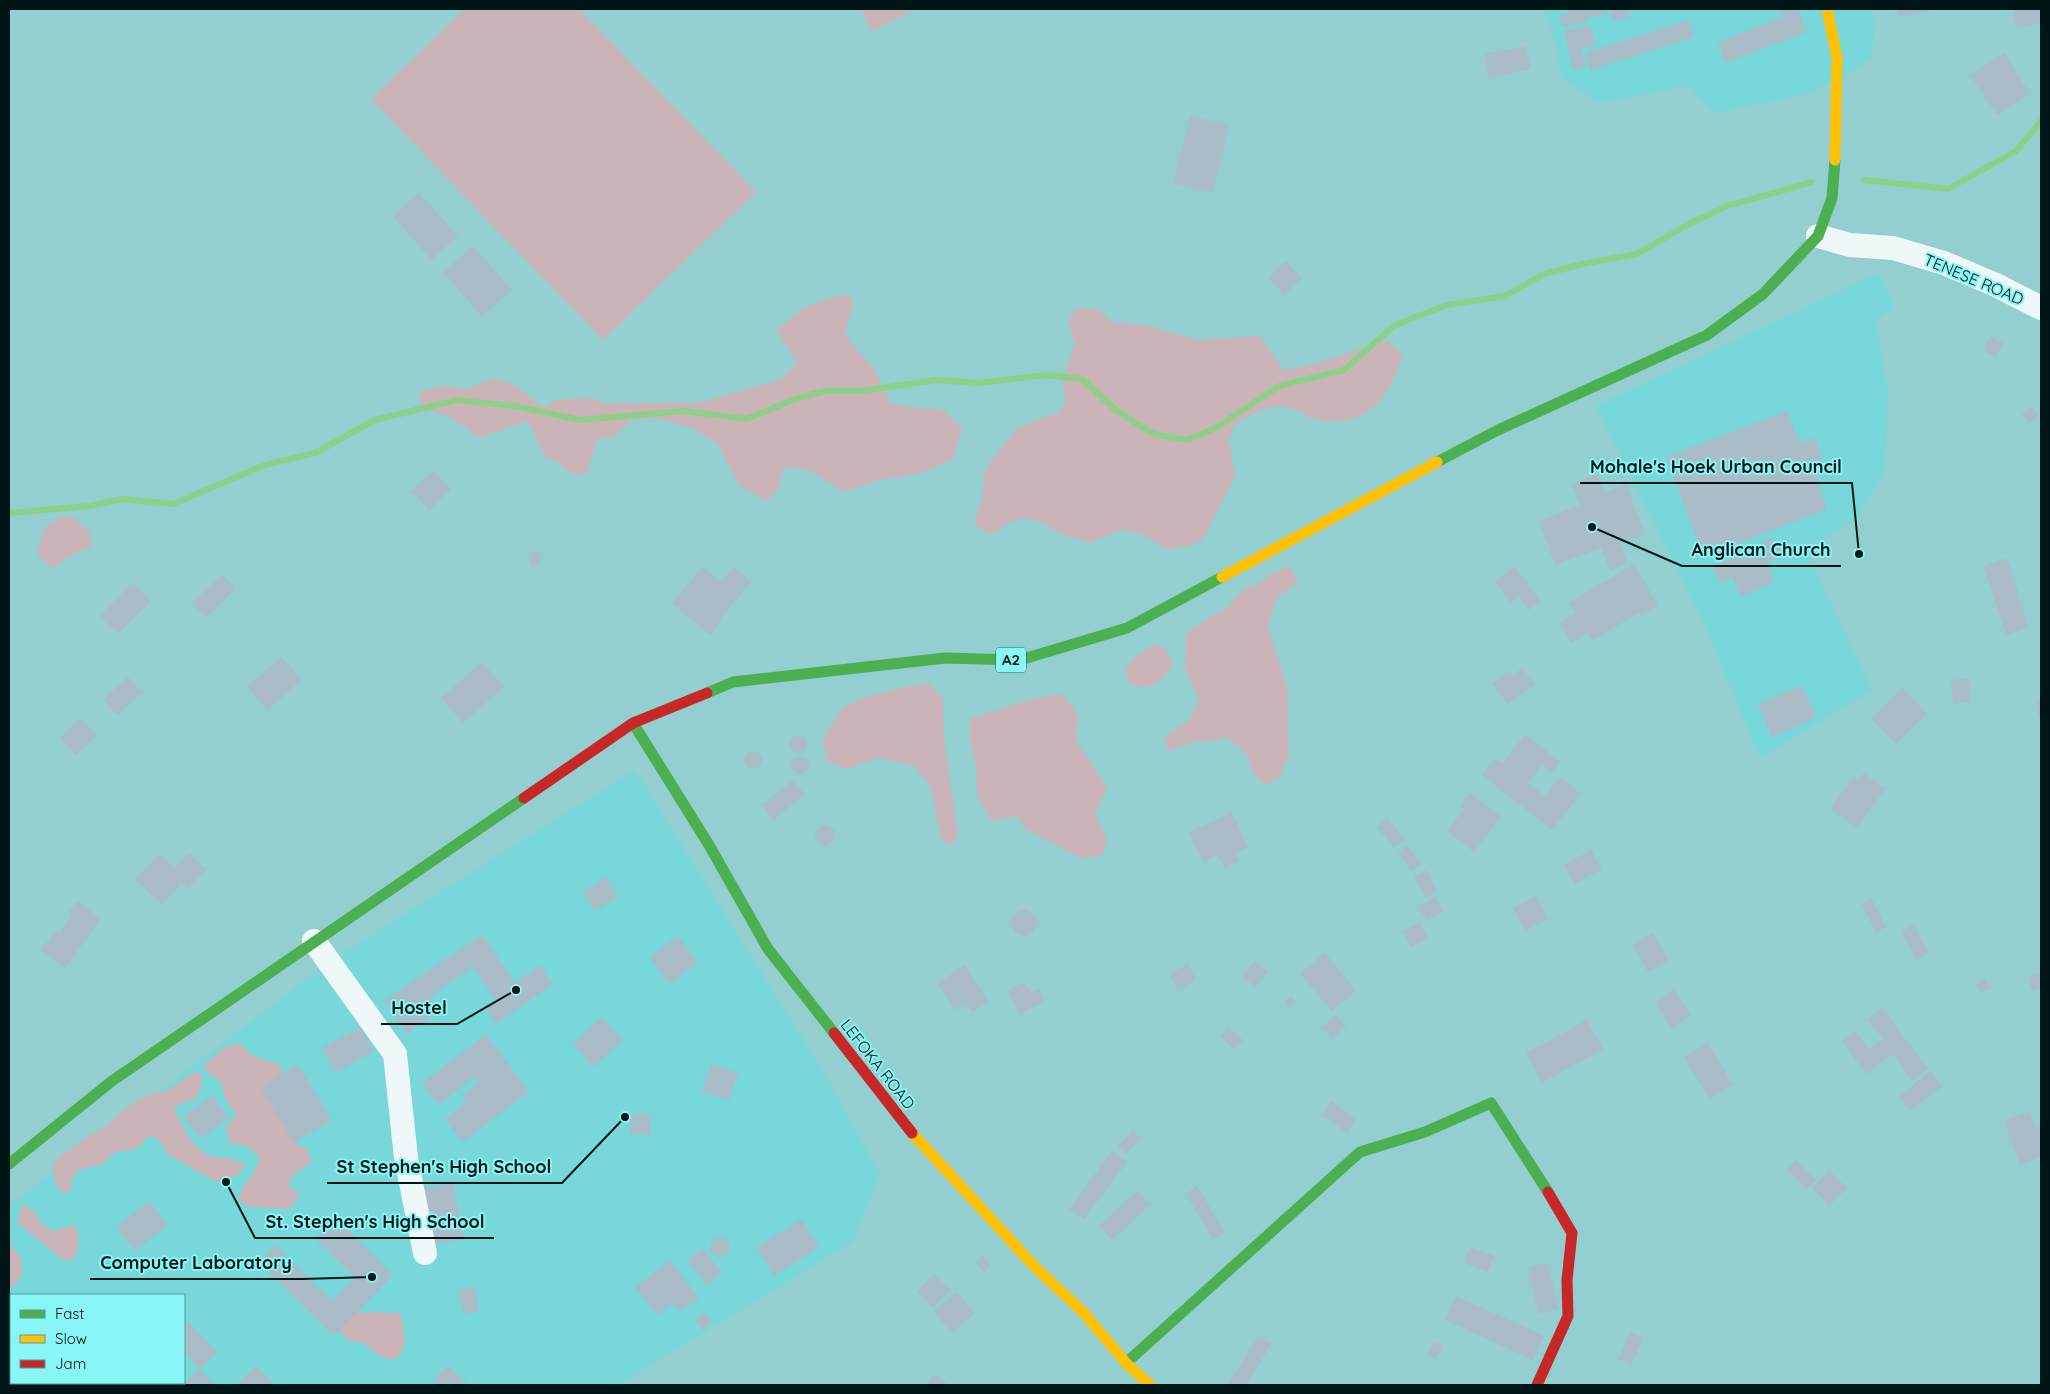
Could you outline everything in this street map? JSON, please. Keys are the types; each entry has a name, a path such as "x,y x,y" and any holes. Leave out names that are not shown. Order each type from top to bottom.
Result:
{"main road":[{"name":"A2","path":"9,1164 112,1081 634,722 733,682 945,658 1020,660 1127,628 1498,430 1708,335 1763,294 1818,236 1832,198 1836,153 1837,57 1827,9"},
{"name":"LEFOKA ROAD","path":"634,722 709,845 768,949 916,1138 1034,1266 1084,1313 1126,1363 1150,1385"},
{"path":"1126,1363 1360,1152 1425,1132 1491,1103 1534,1168 1572,1233 1567,1280 1568,1316 1537,1385"}],"street":[{"name":"TENESE ROAD","path":"1818,236 1850,246 1893,248 1944,263 1996,285 2041,308"},
{"path":"314,941 395,1054 406,1158 425,1253"}],"shaded area":[{"path":"465,9 579,9 756,192 603,340 371,99"},
{"path":"861,9 916,9 871,31"},
{"path":"1546,9 1872,9 1875,23 1871,59 1812,93 1715,113 1689,86 1599,103 1563,78"},
{"path":"1878,273 1894,306 1876,321 1888,392 1884,474 1855,519 1806,550 1872,690 1760,758 1705,626 1596,406"},
{"path":"848,295 853,304 845,335 874,369 890,403 916,408 944,410 962,430 953,459 922,473 876,481 844,492 811,471 784,466 779,488 766,501 740,486 717,443 694,429 656,418 632,419 613,438 597,438 587,474 570,473 557,462 547,458 527,421 478,438 466,427 452,419 422,409 419,392 441,386 467,389 492,379 512,383 544,408 554,400 591,398 603,403 699,403 781,379 798,363 776,330 793,316 817,302"},
{"path":"1076,308 1098,309 1112,322 1149,326 1197,340 1260,336 1284,371 1322,362 1386,340 1403,355 1391,384 1383,396 1374,407 1351,420 1336,422 1319,420 1291,408 1272,407 1259,411 1234,425 1229,441 1235,476 1203,539 1189,546 1167,549 1138,533 1130,531 1113,533 1091,543 1061,534 1042,522 1026,518 1011,522 991,534 977,527 975,518 982,499 984,471 1016,429 1043,417 1059,413 1065,402 1063,378 1075,342 1068,322"},
{"path":"61,516 75,517 82,527 89,530 92,547 73,554 53,568 37,555 44,529"},
{"path":"1289,566 1298,582 1276,598 1268,627 1287,687 1289,757 1279,777 1266,785 1253,774 1247,754 1228,738 1207,742 1195,741 1168,751 1164,738 1190,719 1199,700 1185,668 1186,634 1205,620 1227,608 1244,588 1258,584 1271,574"},
{"path":"1152,645 1164,648 1173,662 1157,683 1146,687 1131,685 1125,671 1131,661"},
{"path":"929,683 943,699 944,740 958,837 950,846 941,839 930,784 912,765 878,758 846,769 827,761 823,740 839,712 849,704 883,692"},
{"path":"1062,694 1078,714 1076,740 1107,787 1095,814 1107,840 1102,856 1081,858 1026,829 1016,816 992,821 977,796 976,766 969,737 970,719 1028,700"},
{"path":"635,770 826,1076 880,1175 852,1242 618,1385 9,1385 9,1206 329,962"},
{"path":"239,1043 253,1056 280,1065 294,1143 307,1149 312,1162 294,1174 288,1185 299,1194 291,1209 247,1207 238,1197 256,1168 260,1157 247,1146 229,1143 226,1125 237,1116 225,1099 222,1083 206,1071 205,1063 217,1055 223,1047"},
{"path":"194,1072 202,1075 202,1084 196,1099 181,1103 174,1109 188,1136 198,1148 210,1157 229,1158 246,1164 236,1176 216,1182 169,1155 157,1138 148,1136 141,1145 130,1151 120,1151 112,1154 103,1164 78,1170 72,1179 70,1192 62,1192 54,1183 55,1175 52,1168 58,1158 90,1135 107,1126 128,1106 146,1096 168,1090"},
{"path":"23,1203 51,1231 76,1225 78,1243 73,1260 64,1261 17,1222"},
{"path":"9,1244 21,1257 21,1277 9,1290"},
{"path":"355,1313 401,1313 405,1345 395,1361 379,1355 362,1342 349,1341 339,1330"}],"building":[{"path":"1569,9 1628,9 1630,17 1613,21 1611,12 1587,18 1588,21 1562,28 1559,16 1570,13"},
{"path":"1779,9 1801,9 1782,16"},
{"path":"1897,9 1933,9 1933,10 1899,16"},
{"path":"2041,9 2041,23 2017,29 2013,12"},
{"path":"1799,11 1806,32 1725,63 1718,42"},
{"path":"1688,20 1694,37 1590,70 1585,53"},
{"path":"1591,25 1595,45 1581,49 1586,67 1573,70 1564,31"},
{"path":"1526,46 1531,69 1489,78 1484,54"},
{"path":"2004,53 2030,94 1997,115 1970,75"},
{"path":"1190,115 1229,125 1213,193 1173,184"},
{"path":"419,193 458,236 431,260 393,216"},
{"path":"473,246 512,290 482,317 443,272"},
{"path":"1286,261 1302,278 1284,295 1268,278"},
{"path":"1990,336 2003,343 1996,357 1983,351"},
{"path":"2031,406 2039,416 2029,423 2022,414"},
{"path":"1787,411 1799,443 1815,438 1828,474 1816,478 1827,509 1704,557 1666,457"},
{"path":"433,471 451,490 429,510 411,491"},
{"path":"1597,474 1604,492 1626,484 1645,534 1620,543 1627,563 1610,570 1601,548 1555,565 1539,521 1580,505 1572,484"},
{"path":"1774,537 1782,555 1766,563 1775,581 1741,597 1732,577 1720,583 1712,567"},
{"path":"531,551 541,553 539,565 529,564"},
{"path":"2007,558 2029,627 2006,635 1983,566"},
{"path":"1634,564 1658,605 1641,615 1640,612 1592,641 1587,633 1572,643 1560,623 1575,613 1569,603"},
{"path":"1515,566 1541,602 1529,610 1519,597 1511,603 1495,581"},
{"path":"703,567 721,582 734,567 751,582 721,618 723,619 710,635 672,603"},
{"path":"222,574 236,589 206,618 192,603"},
{"path":"133,582 151,601 118,634 99,616"},
{"path":"281,657 302,680 267,710 247,687"},
{"path":"482,662 504,687 463,723 441,698"},
{"path":"1522,668 1535,685 1508,704 1492,683 1509,671 1513,675"},
{"path":"128,677 142,693 117,715 103,699"},
{"path":"1969,678 1971,702 1953,704 1951,680"},
{"path":"1802,685 1816,718 1772,737 1758,704"},
{"path":"1902,688 1927,714 1896,744 1871,719"},
{"path":"2041,700 2041,723 2035,702"},
{"path":"81,718 97,736 76,755 60,738"},
{"path":"1525,734 1560,762 1551,773 1542,765 1528,783 1545,796 1560,777 1581,794 1552,830 1482,775 1495,759 1502,764"},
{"path":"798,735 804,738 807,744 804,750 798,753 792,750 789,744 792,738"},
{"path":"753,751 759,754 762,760 759,766 753,769 747,766 744,760 747,754"},
{"path":"800,756 806,759 809,765 806,771 800,774 794,771 791,765 794,759"},
{"path":"1864,773 1885,789 1857,828 1830,809 1854,776 1859,780"},
{"path":"793,780 805,795 773,820 762,805"},
{"path":"1470,793 1501,817 1474,852 1447,831 1464,809 1460,806"},
{"path":"1232,812 1248,847 1235,853 1239,861 1224,868 1218,855 1203,862 1189,832"},
{"path":"1387,818 1405,840 1394,848 1377,827"},
{"path":"825,825 832,828 835,835 832,842 825,845 818,842 815,835 818,828"},
{"path":"1408,845 1421,864 1411,871 1398,852"},
{"path":"1591,850 1602,869 1575,884 1564,865"},
{"path":"189,853 206,869 188,889 181,883 162,904 135,880 159,854 175,868"},
{"path":"1426,870 1437,891 1426,898 1414,876"},
{"path":"607,877 618,897 594,911 583,891"},
{"path":"1537,896 1548,919 1525,931 1513,908"},
{"path":"1435,897 1443,912 1427,921 1418,906"},
{"path":"1871,898 1886,927 1876,932 1862,904"},
{"path":"77,901 101,919 65,968 41,950 56,930 59,933 71,915 68,913"},
{"path":"1024,910 1033,914 1037,923 1033,932 1024,936 1015,932 1011,923 1015,914"},
{"path":"1420,922 1428,938 1411,947 1403,931"},
{"path":"1913,925 1929,953 1917,960 1901,932"},
{"path":"1653,933 1669,960 1648,972 1633,945"},
{"path":"482,934 515,983 540,965 553,984 496,1024 486,1008 496,1001 473,967 430,997 441,1011 407,1034 384,1001"},
{"path":"678,936 698,963 669,984 650,957"},
{"path":"1325,953 1356,991 1331,1011 1300,973"},
{"path":"1255,961 1268,972 1255,987 1242,976"},
{"path":"1188,964 1196,980 1178,990 1169,974"},
{"path":"965,965 989,1002 972,1012 966,1003 955,1010 938,983"},
{"path":"2041,973 2041,988 2032,991 2028,976"},
{"path":"1985,978 1990,988 1981,993 1976,984"},
{"path":"1025,982 1030,993 1040,988 1045,1001 1019,1014 1008,990"},
{"path":"1674,989 1691,1016 1672,1029 1655,1002"},
{"path":"1291,996 1296,1002 1289,1008 1284,1003"},
{"path":"1882,1008 1928,1069 1912,1081 1893,1054 1866,1074 1842,1041 1855,1031 1869,1049 1883,1039 1868,1019"},
{"path":"1336,1015 1346,1027 1332,1038 1322,1027"},
{"path":"602,1017 623,1040 593,1067 573,1044"},
{"path":"1587,1020 1603,1049 1542,1083 1526,1053"},
{"path":"360,1027 374,1051 336,1073 322,1048"},
{"path":"1228,1027 1243,1040 1234,1050 1220,1036"},
{"path":"486,1034 529,1092 463,1142 445,1119 466,1103 461,1096 479,1082 475,1077 438,1105 422,1083"},
{"path":"1708,1043 1733,1085 1710,1099 1684,1057"},
{"path":"298,1064 332,1120 294,1143 260,1087"},
{"path":"711,1064 738,1073 729,1100 702,1092"},
{"path":"1931,1071 1942,1086 1910,1111 1899,1096"},
{"path":"212,1095 229,1118 200,1138 183,1116"},
{"path":"1331,1101 1357,1119 1347,1133 1322,1115"},
{"path":"2030,1111 2036,1127 2041,1125 2041,1157 2020,1165 2004,1121"},
{"path":"631,1113 651,1114 650,1135 630,1134"},
{"path":"1133,1130 1141,1139 1126,1154 1117,1146"},
{"path":"1112,1151 1127,1162 1084,1219 1069,1209"},
{"path":"1796,1160 1816,1180 1807,1189 1787,1170"},
{"path":"1829,1170 1847,1188 1829,1206 1811,1188"},
{"path":"453,1183 464,1239 432,1245 421,1189"},
{"path":"1197,1186 1225,1232 1213,1239 1186,1194"},
{"path":"1137,1191 1150,1205 1112,1240 1099,1226"},
{"path":"149,1201 168,1225 135,1251 116,1227"},
{"path":"336,1218 393,1275 333,1336 258,1262 275,1245 332,1301 355,1278 315,1239"},
{"path":"801,1219 819,1247 774,1276 756,1248"},
{"path":"720,1237 727,1240 730,1247 727,1254 720,1257 713,1254 710,1247 713,1240"},
{"path":"1470,1247 1494,1256 1488,1272 1464,1263"},
{"path":"702,1248 722,1272 707,1285 687,1261"},
{"path":"982,1256 991,1265 984,1272 975,1263"},
{"path":"670,1260 699,1298 682,1311 671,1304 657,1315 635,1287"},
{"path":"1548,1263 1558,1309 1538,1314 1528,1267"},
{"path":"934,1274 951,1290 933,1308 917,1291"},
{"path":"475,1287 479,1311 463,1314 459,1289"},
{"path":"957,1292 975,1313 952,1333 934,1312"},
{"path":"1456,1296 1544,1336 1533,1360 1445,1320"},
{"path":"703,1312 713,1321 704,1330 695,1321"},
{"path":"185,1319 218,1352 200,1369 185,1353"},
{"path":"1631,1332 1644,1338 1631,1365 1618,1359"},
{"path":"1258,1337 1272,1343 1246,1385 1227,1385"},
{"path":"1434,1341 1443,1346 1436,1359 1427,1354"},
{"path":"448,1365 469,1385 441,1385 434,1379"},
{"path":"256,1366 275,1385 236,1385"},
{"path":"199,1369 215,1385 183,1385"},
{"path":"933,1374 949,1385 926,1385"},
{"path":"120,1384 160,1384 159,1385"}],"waterway":[{"path":"1864,180 1948,189 2016,151 2041,121"},
{"path":"9,513 90,506 122,499 173,504 265,465 315,453 375,420 457,400 515,406 580,420 684,411 747,419 792,400 825,391 860,391 937,380 979,383 1046,375 1082,379 1116,410 1153,434 1187,440 1217,427 1279,386 1344,370 1395,325 1447,305 1505,296 1544,274 1587,263 1637,254 1687,225 1727,206 1812,182"}],"traffic: fast":[{"path":"1437,462 1498,430 1707,335 1763,294 1818,236 1832,198 1835,160"},
{"path":"707,693 733,682 945,658 1020,660 1127,628 1222,577"},
{"path":"633,723 709,845 768,949 834,1033"},
{"path":"9,1164 112,1081 524,798"},
{"path":"1126,1363 1360,1152 1425,1132 1491,1103 1548,1192"}],"traffic: slow":[{"path":"1827,9 1837,57 1835,160"},
{"path":"1222,577 1437,462"},
{"path":"912,1133 1034,1266 1084,1313 1126,1363 1150,1385"}],"traffic: jam":[{"path":"524,798 633,723 707,693"},
{"path":"834,1033 912,1133"},
{"path":"1537,1385 1568,1316 1567,1280 1572,1233 1548,1192"}],"place":[{"name":"Anglican Church","path":"1592,527"},
{"name":"Mohale's Hoek Urban Council","path":"1859,554"},
{"name":"Hostel","path":"516,990"},
{"name":"St Stephen's High School","path":"625,1117"},
{"name":"St. Stephen's High School","path":"226,1182"},
{"name":"Computer Laboratory","path":"372,1277"}]}
